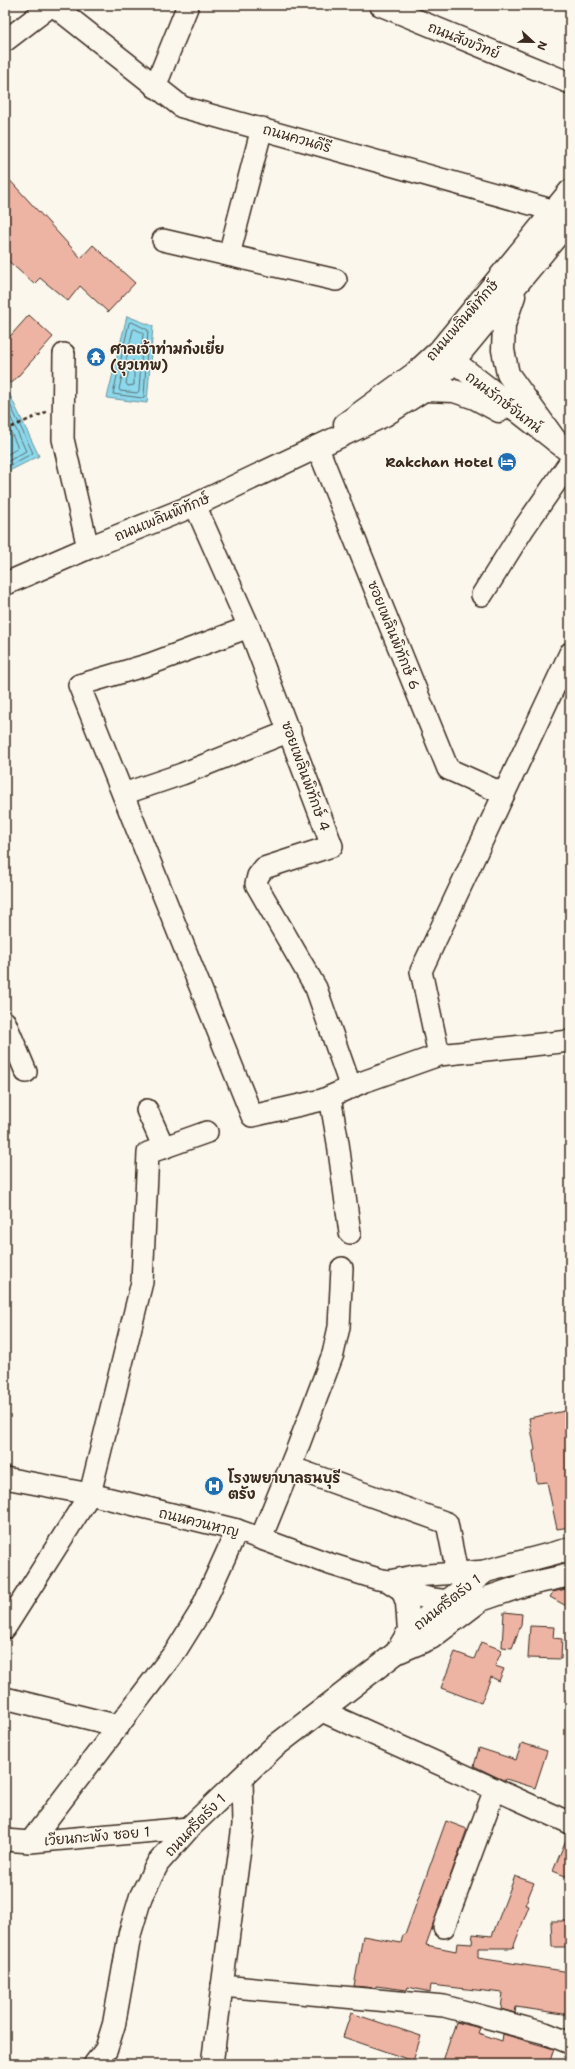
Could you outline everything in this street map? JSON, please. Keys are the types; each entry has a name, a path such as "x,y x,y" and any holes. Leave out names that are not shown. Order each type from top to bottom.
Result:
{"main road":[{"name":"ถนนเพลินพิทักษ์","path":"318,446 372,402 414,374 446,356 520,280 565,215 570,191"},
{"name":"ถนนเพลินพิทักษ์","path":"5,584 88,548 195,505 385,415 424,390 446,356 565,215"},
{"path":"520,280 504,325 503,350 508,374 563,446"},
{"name":"ถนนรักษ์จันทน์","path":"446,356 563,446"},
{"path":"424,390 454,391 475,398 563,446"},
{"name":"ถนนควนหาญ","path":"486,1571 570,1549"},
{"name":"ถนนศรีตรัง 1","path":"396,1654 409,1631 486,1571"},
{"name":"ถนนควนหาญ","path":"481,1600 525,1584 570,1575"},
{"path":"396,1586 407,1603 409,1631"},
{"name":"ถนนศรีตรัง 1","path":"96,2064 106,2050 114,2024 130,1934 141,1896 158,1864 189,1828 274,1748 396,1654 431,1638 481,1600"}],"street":[{"path":"5,41 52,5"},
{"name":"ถนนควนคีรี","path":"52,5 182,107 262,128 565,215"},
{"path":"155,87 188,5"},
{"name":"ถนนสังขวิทย์","path":"380,5 570,83"},
{"path":"229,255 262,128"},
{"path":"163,240 336,280"},
{"path":"64,354 63,439 88,548"},
{"name":"ซอยเพลินพิทักษ์ 6","path":"318,446 448,769 504,794"},
{"path":"482,595 524,528 570,462"},
{"name":"ซอยเพลินพิทักษ์ 4","path":"195,505 249,627 290,731 332,846 264,868 258,876 256,884 316,988 351,1088"},
{"path":"249,627 150,664 79,685 252,1116 330,1097 439,1055 570,1041"},
{"path":"439,1055 421,971 570,653"},
{"path":"123,794 182,774 290,731"},
{"path":"5,1022 26,1072"},
{"path":"330,1097 338,1143 350,1233"},
{"path":"147,1110 164,1148"},
{"path":"5,1628 90,1494 142,1282 148,1153 207,1132"},
{"path":"261,1538 333,1354 339,1327 342,1268"},
{"path":"290,1467 447,1523 457,1573"},
{"name":"ถนนควนหาญ","path":"5,1478 90,1494 237,1530 361,1575 448,1601 481,1600"},
{"path":"30,1842 177,1649 200,1612 237,1530"},
{"name":"ถนนควนหาญ","path":"396,1586 414,1576 486,1571"},
{"path":"5,1698 119,1726"},
{"path":"322,1711 570,1823"},
{"path":"212,2064 243,1825 242,1779"},
{"path":"444,1927 495,1789"},
{"name":"เวียนกะพัง ซอย 1","path":"5,1840 30,1842 189,1828"},
{"path":"222,1986 444,2006 545,2033 570,2043"}],"path":[{"path":"5,430 63,404"}],"water":[{"path":"127,316 153,326 147,403 107,398"},
{"path":"7,389 39,456 5,473 5,390"}],"building":[{"path":"5,175 81,258 93,245 135,283 108,312 80,286 68,301 40,278 34,284 5,258"},
{"path":"29,315 53,337 11,384 5,379 5,342"},
{"path":"570,1410 570,1527 557,1529 547,1482 537,1483 533,1451 535,1450 529,1418"},
{"path":"566,1589 570,1591 570,1608 550,1597 553,1592"},
{"path":"504,1612 522,1614 521,1625 512,1648 502,1647"},
{"path":"530,1626 554,1627 553,1638 562,1639 561,1659 528,1658"},
{"path":"481,1642 502,1650 495,1666 504,1669 499,1681 491,1677 481,1703 441,1688 455,1652 474,1659"},
{"path":"522,1743 547,1751 535,1788 506,1779 505,1781 474,1766 479,1748 516,1760"},
{"path":"446,1821 467,1829 426,1945 456,1951 457,1943 472,1944 473,1934 492,1936 515,1876 534,1883 525,1905 529,1906 513,1948 478,1948 478,1958 570,1972 570,2015 516,2007 515,2013 501,2009 503,1993 431,1985 430,1992 408,1987 407,1990 376,1986 376,1988 354,1986 363,1936 401,1943"},
{"path":"568,1835 570,1835 570,1878 553,1871"},
{"path":"551,1921 570,1921 570,1947 552,1947"},
{"path":"351,2013 421,2036 413,2061 343,2037"},
{"path":"456,2022 480,2028 478,2033 502,2041 503,2034 554,2049 549,2064 442,2064"}],"place":[{"name":"ศาลเจ้าท่ามก๋งเยี่ย (ยุวเทพ)","path":"96,357"},
{"name":"Rakchan Hotel","path":"507,462"},
{"name":"โรงพยาบาลธนบุรี ตรัง","path":"214,1486"}]}
